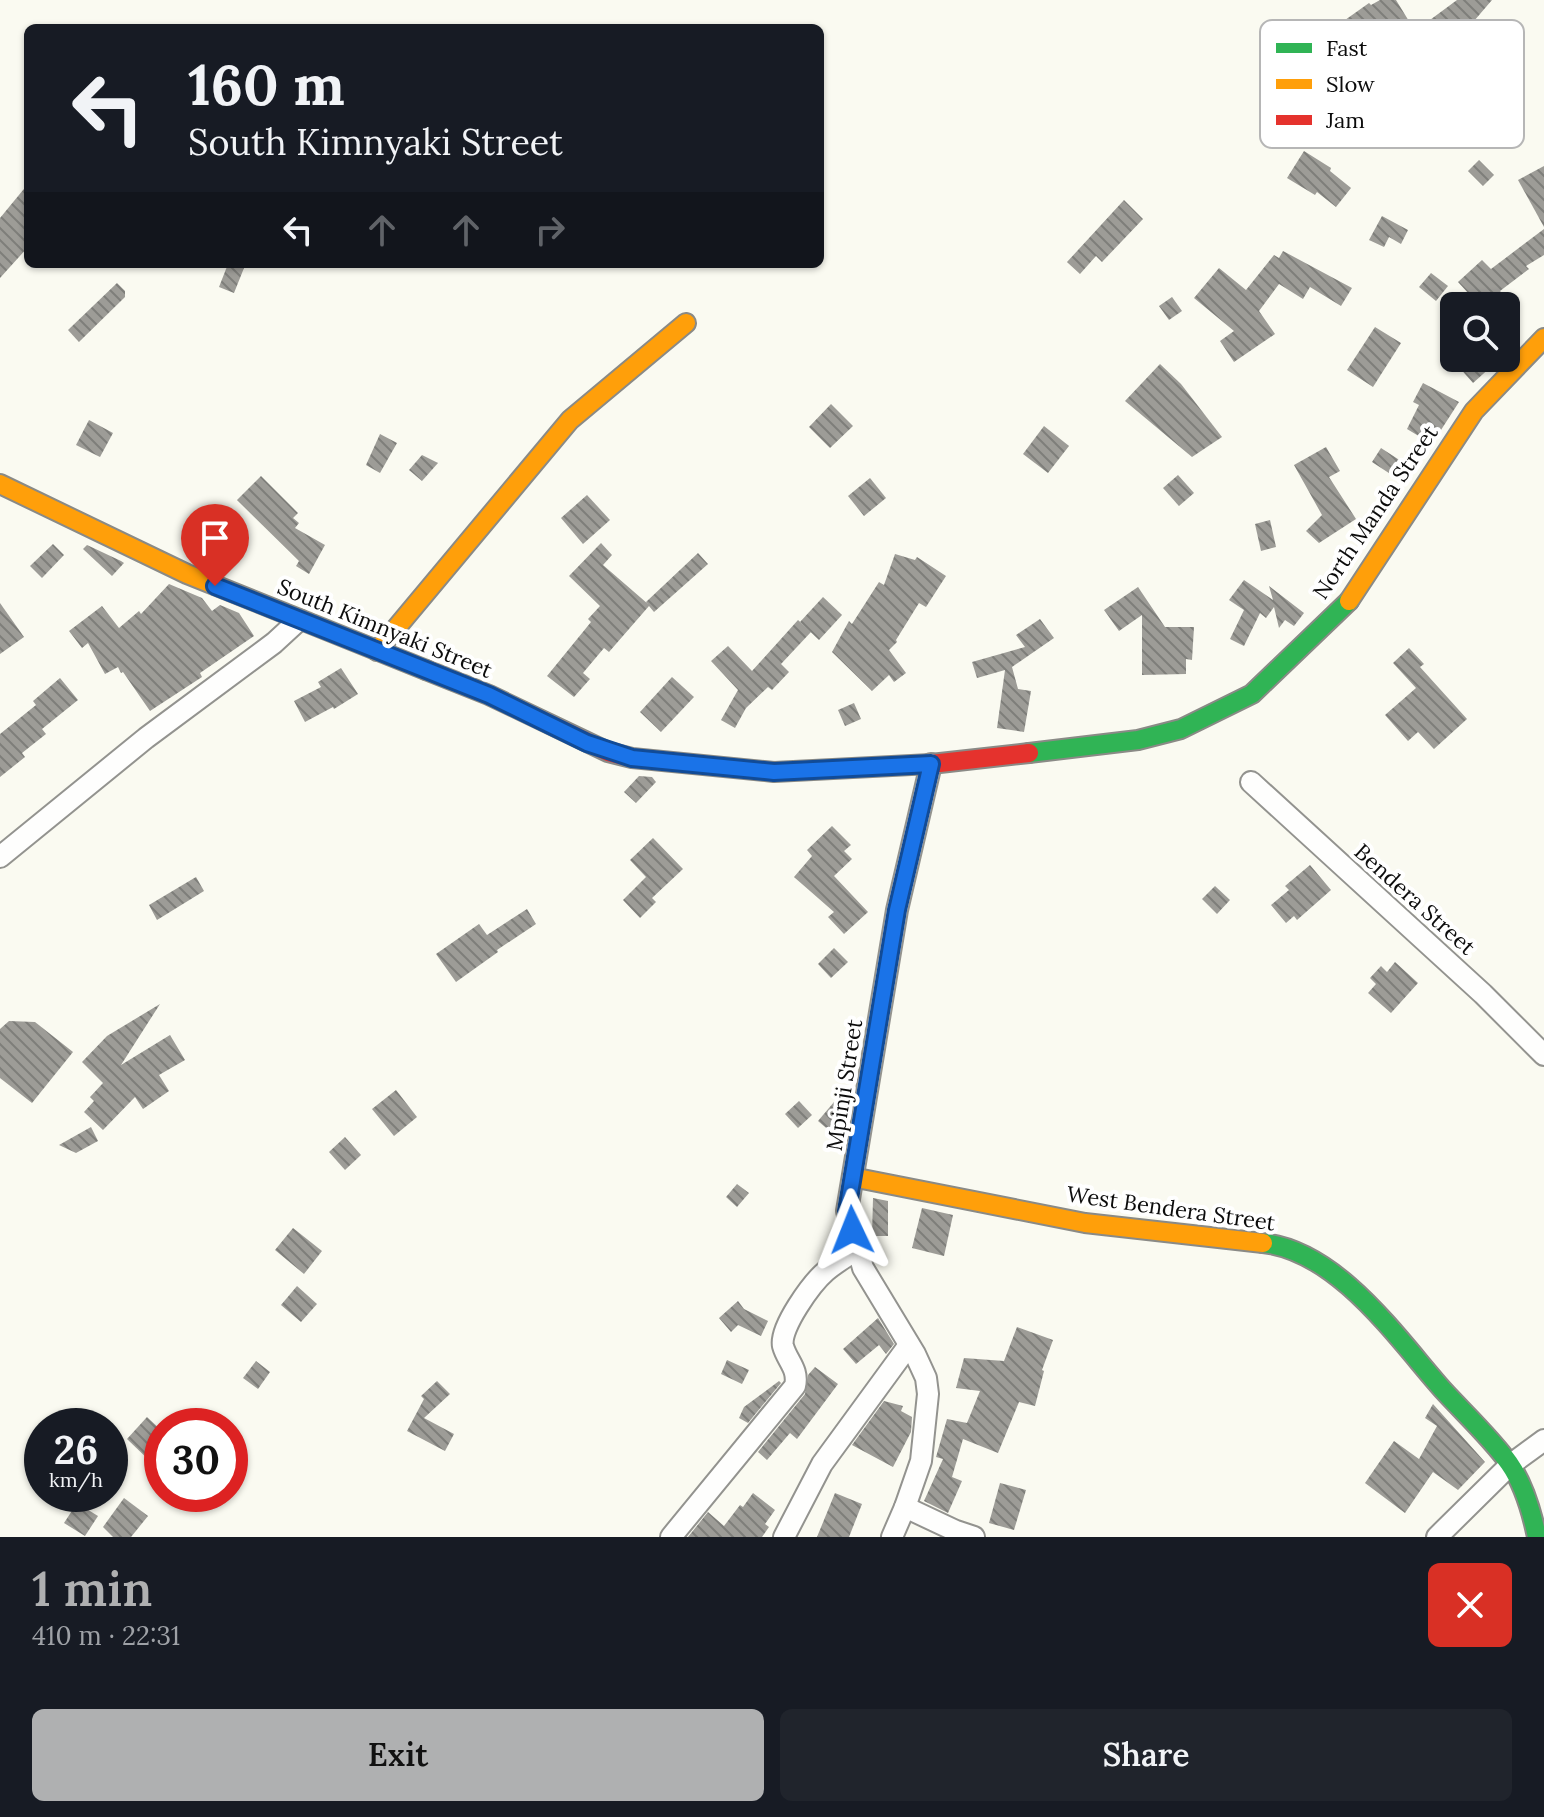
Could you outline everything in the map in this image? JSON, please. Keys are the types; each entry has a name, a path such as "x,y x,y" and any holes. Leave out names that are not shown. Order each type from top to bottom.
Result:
{"street":[{"path":"377,651 570,420 686,323"},
{"name":"North Manda Street","path":"956,760 1138,740 1181,729 1252,694 1346,606 1474,411 1544,338"},
{"name":"South Kimnyaki Street","path":"0,484 187,574 489,695 597,748 632,758 774,772 956,760"},
{"path":"0,857 136,746 274,643 299,620"},
{"name":"Mpinji Street","path":"892,1537 921,1461 928,1394 926,1378 863,1268 847,1211 897,910 931,764"},
{"name":"Bendera Street","path":"1251,782 1483,994 1544,1055"},
{"name":"West Bendera Street","path":"852,1177 1085,1223 1274,1244 1298,1251 1355,1291 1510,1465 1533,1516 1537,1537"},
{"path":"671,1537 795,1386 797,1376 783,1348 788,1324 815,1282 856,1250"},
{"path":"784,1537 822,1464 909,1345"},
{"path":"1437,1537 1510,1465 1544,1440"},
{"path":"905,1507 974,1537"}],"building":[{"path":"1380,0 1396,0 1408,20 1345,20 1369,3 1371,5"},
{"path":"1457,0 1492,0 1475,20 1430,20"},
{"path":"1304,151 1331,168 1330,171 1351,188 1336,207 1317,192 1315,195 1287,178"},
{"path":"1479,160 1494,175 1483,186 1468,171"},
{"path":"1544,166 1544,227 1518,180"},
{"path":"24,189 24,251 0,278 0,218"},
{"path":"1124,200 1143,219 1102,262 1096,256 1080,274 1067,262"},
{"path":"1382,216 1408,230 1401,244 1389,237 1384,247 1369,240"},
{"path":"1544,229 1544,255 1526,266 1529,269 1501,292 1467,292 1458,282 1482,260 1491,269"},
{"path":"1283,251 1352,288 1341,306 1310,287 1303,299 1279,284 1259,311 1275,334 1234,362 1220,341 1234,331 1194,298 1219,268 1246,290 1274,255 1279,258"},
{"path":"226,268 244,268 234,293 219,287"},
{"path":"1431,273 1448,286 1440,292 1436,301 1419,287"},
{"path":"117,283 125,291 125,297 79,342 68,330"},
{"path":"1172,297 1182,311 1169,320 1159,306"},
{"path":"1375,327 1401,343 1373,387 1347,370"},
{"path":"1160,364 1181,384 1222,437 1192,457 1125,401"},
{"path":"1463,372 1485,372 1473,383"},
{"path":"1423,383 1459,402 1432,444 1407,429 1419,405 1413,402"},
{"path":"831,404 853,426 830,448 809,427"},
{"path":"89,420 113,433 100,457 76,445"},
{"path":"1044,426 1069,446 1048,473 1023,454"},
{"path":"380,434 397,443 380,473 366,465"},
{"path":"1326,447 1340,471 1329,477 1356,519 1319,543 1306,531 1322,515 1294,465"},
{"path":"1381,448 1407,465 1398,479 1372,462"},
{"path":"422,455 438,463 422,481 409,470"},
{"path":"1178,475 1194,493 1179,506 1163,488"},
{"path":"261,476 298,513 293,518 299,523 295,528 325,545 309,574 296,566 299,561 237,500"},
{"path":"870,478 886,498 864,516 848,496"},
{"path":"587,495 610,520 583,544 561,518"},
{"path":"1270,520 1276,547 1261,551 1255,524"},
{"path":"601,543 612,555 603,565 648,604 646,602 698,553 708,564 654,612 649,606 609,652 604,648 583,673 590,679 574,697 547,676 591,622 588,619 600,606 569,576"},
{"path":"53,544 64,555 42,578 30,566"},
{"path":"87,545 124,563 112,576 83,549"},
{"path":"895,554 915,560 917,557 946,576 926,607 919,603 897,642 889,650 906,673 894,682 889,675 872,691 832,652 849,621 852,624 879,582 884,585"},
{"path":"1244,580 1273,600 1269,586 1304,613 1294,626 1285,620 1279,628 1274,607 1266,618 1260,613 1244,646 1230,639 1244,610 1229,600"},
{"path":"169,584 202,598 212,611 220,605 239,613 254,636 200,673 202,677 150,711 118,667 105,674 88,643 82,648 69,631 102,606 119,628 139,611 141,614"},
{"path":"1138,587 1165,627 1194,627 1192,660 1186,659 1186,674 1142,675 1142,615 1119,631 1104,610"},
{"path":"823,597 842,615 819,640 800,622"},
{"path":"0,603 24,637 0,654"},
{"path":"1040,619 1054,638 1012,667 1018,689 1031,691 1024,732 997,728 1005,670 977,678 972,662 1025,647 1016,635"},
{"path":"798,620 811,632 781,664 789,672 772,690 768,687 746,708 735,728 721,720 738,690 711,661 728,646 752,671"},
{"path":"1409,648 1424,664 1420,667 1467,719 1434,749 1418,732 1408,741 1385,715 1416,688 1393,663"},
{"path":"341,668 358,694 305,722 294,701 321,687 318,682"},
{"path":"672,677 694,697 661,732 640,712"},
{"path":"60,678 78,700 42,729 46,734 22,753 25,757 0,777 0,734 36,705 33,701"},
{"path":"854,703 861,719 845,726 838,710"},
{"path":"639,776 652,777 656,782 636,803 624,792"},
{"path":"832,826 851,845 844,851 852,859 834,876 868,912 844,934 828,917 834,912 794,877 812,856 807,850"},
{"path":"653,838 683,869 652,898 656,902 640,918 623,900 646,877 630,860"},
{"path":"1310,865 1331,890 1297,920 1294,916 1286,923 1271,905 1289,890 1285,886"},
{"path":"196,877 204,891 157,920 149,905"},
{"path":"1215,886 1230,900 1217,914 1202,899"},
{"path":"527,909 536,924 456,982 436,954 479,924 487,935"},
{"path":"834,948 848,962 831,978 818,964"},
{"path":"1395,962 1418,983 1391,1013 1368,993 1376,984 1370,978 1381,966 1387,972"},
{"path":"160,1004 121,1065 170,1035 185,1060 159,1075 169,1091 143,1109 135,1097 103,1130 84,1112 94,1101 90,1097 103,1083 82,1062 107,1036"},
{"path":"9,1021 35,1022 73,1052 32,1103 0,1078 0,1029"},
{"path":"396,1090 417,1117 394,1136 372,1109"},
{"path":"799,1101 812,1115 798,1128 785,1114"},
{"path":"834,1102 850,1115 848,1127 838,1138 818,1121"},
{"path":"91,1127 98,1141 76,1153 59,1145"},
{"path":"345,1137 361,1155 345,1170 329,1152"},
{"path":"737,1184 749,1193 737,1207 726,1197"},
{"path":"873,1198 888,1201 888,1236 872,1236"},
{"path":"922,1208 953,1215 944,1256 912,1248"},
{"path":"293,1228 322,1251 304,1274 275,1250"},
{"path":"297,1286 317,1304 301,1322 281,1305"},
{"path":"738,1301 744,1309 768,1321 761,1336 738,1325 731,1332 719,1318"},
{"path":"878,1318 894,1344 886,1354 879,1345 856,1364 843,1349"},
{"path":"1017,1327 1053,1340 1042,1370 1035,1406 1019,1402 998,1453 963,1439 952,1477 962,1481 948,1513 924,1501 943,1459 936,1457 947,1419 967,1423 980,1391 956,1388 964,1358 1004,1361"},
{"path":"727,1360 749,1370 742,1384 721,1374"},
{"path":"256,1361 270,1372 258,1389 243,1378"},
{"path":"815,1367 838,1384 797,1439 790,1433 767,1460 758,1452 805,1394 808,1375"},
{"path":"437,1381 450,1394 424,1418 454,1434 445,1451 407,1431 424,1399 421,1396"},
{"path":"779,1381 781,1383 748,1423 739,1418 744,1407"},
{"path":"884,1401 903,1406 901,1411 912,1417 911,1432 893,1467 852,1445"},
{"path":"1433,1404 1485,1462 1458,1490 1433,1472 1405,1513 1365,1483 1394,1441 1419,1459 1437,1426 1425,1418"},
{"path":"144,1420 144,1455 128,1438"},
{"path":"1000,1483 1026,1490 1014,1530 989,1523"},
{"path":"753,1493 775,1510 765,1524 769,1527 762,1537 688,1537 708,1512 724,1526"},
{"path":"835,1493 862,1504 849,1537 817,1537"},
{"path":"128,1501 148,1516 131,1537 113,1537 103,1527 114,1512 128,1512"},
{"path":"71,1512 92,1512 98,1516 85,1536 64,1523"}],"traffic: fast":[{"path":"1029,753 1138,740 1181,729 1252,694 1349,601"},
{"path":"1263,1243 1290,1249 1316,1262 1341,1279 1386,1323 1509,1463 1526,1498 1537,1537"}],"traffic: slow":[{"path":"377,651 570,420 686,323"},
{"path":"1349,601 1474,411 1544,338"},
{"path":"0,484 187,574 426,670"},
{"path":"852,1177 1085,1223 1263,1243"}],"traffic: jam":[{"path":"426,670 489,695 608,752 632,758 774,772 931,764 1029,753"}],"route":[{"path":"215,586 489,695 587,743 632,758 774,772 931,764 897,910 847,1211 852,1230"}]}
